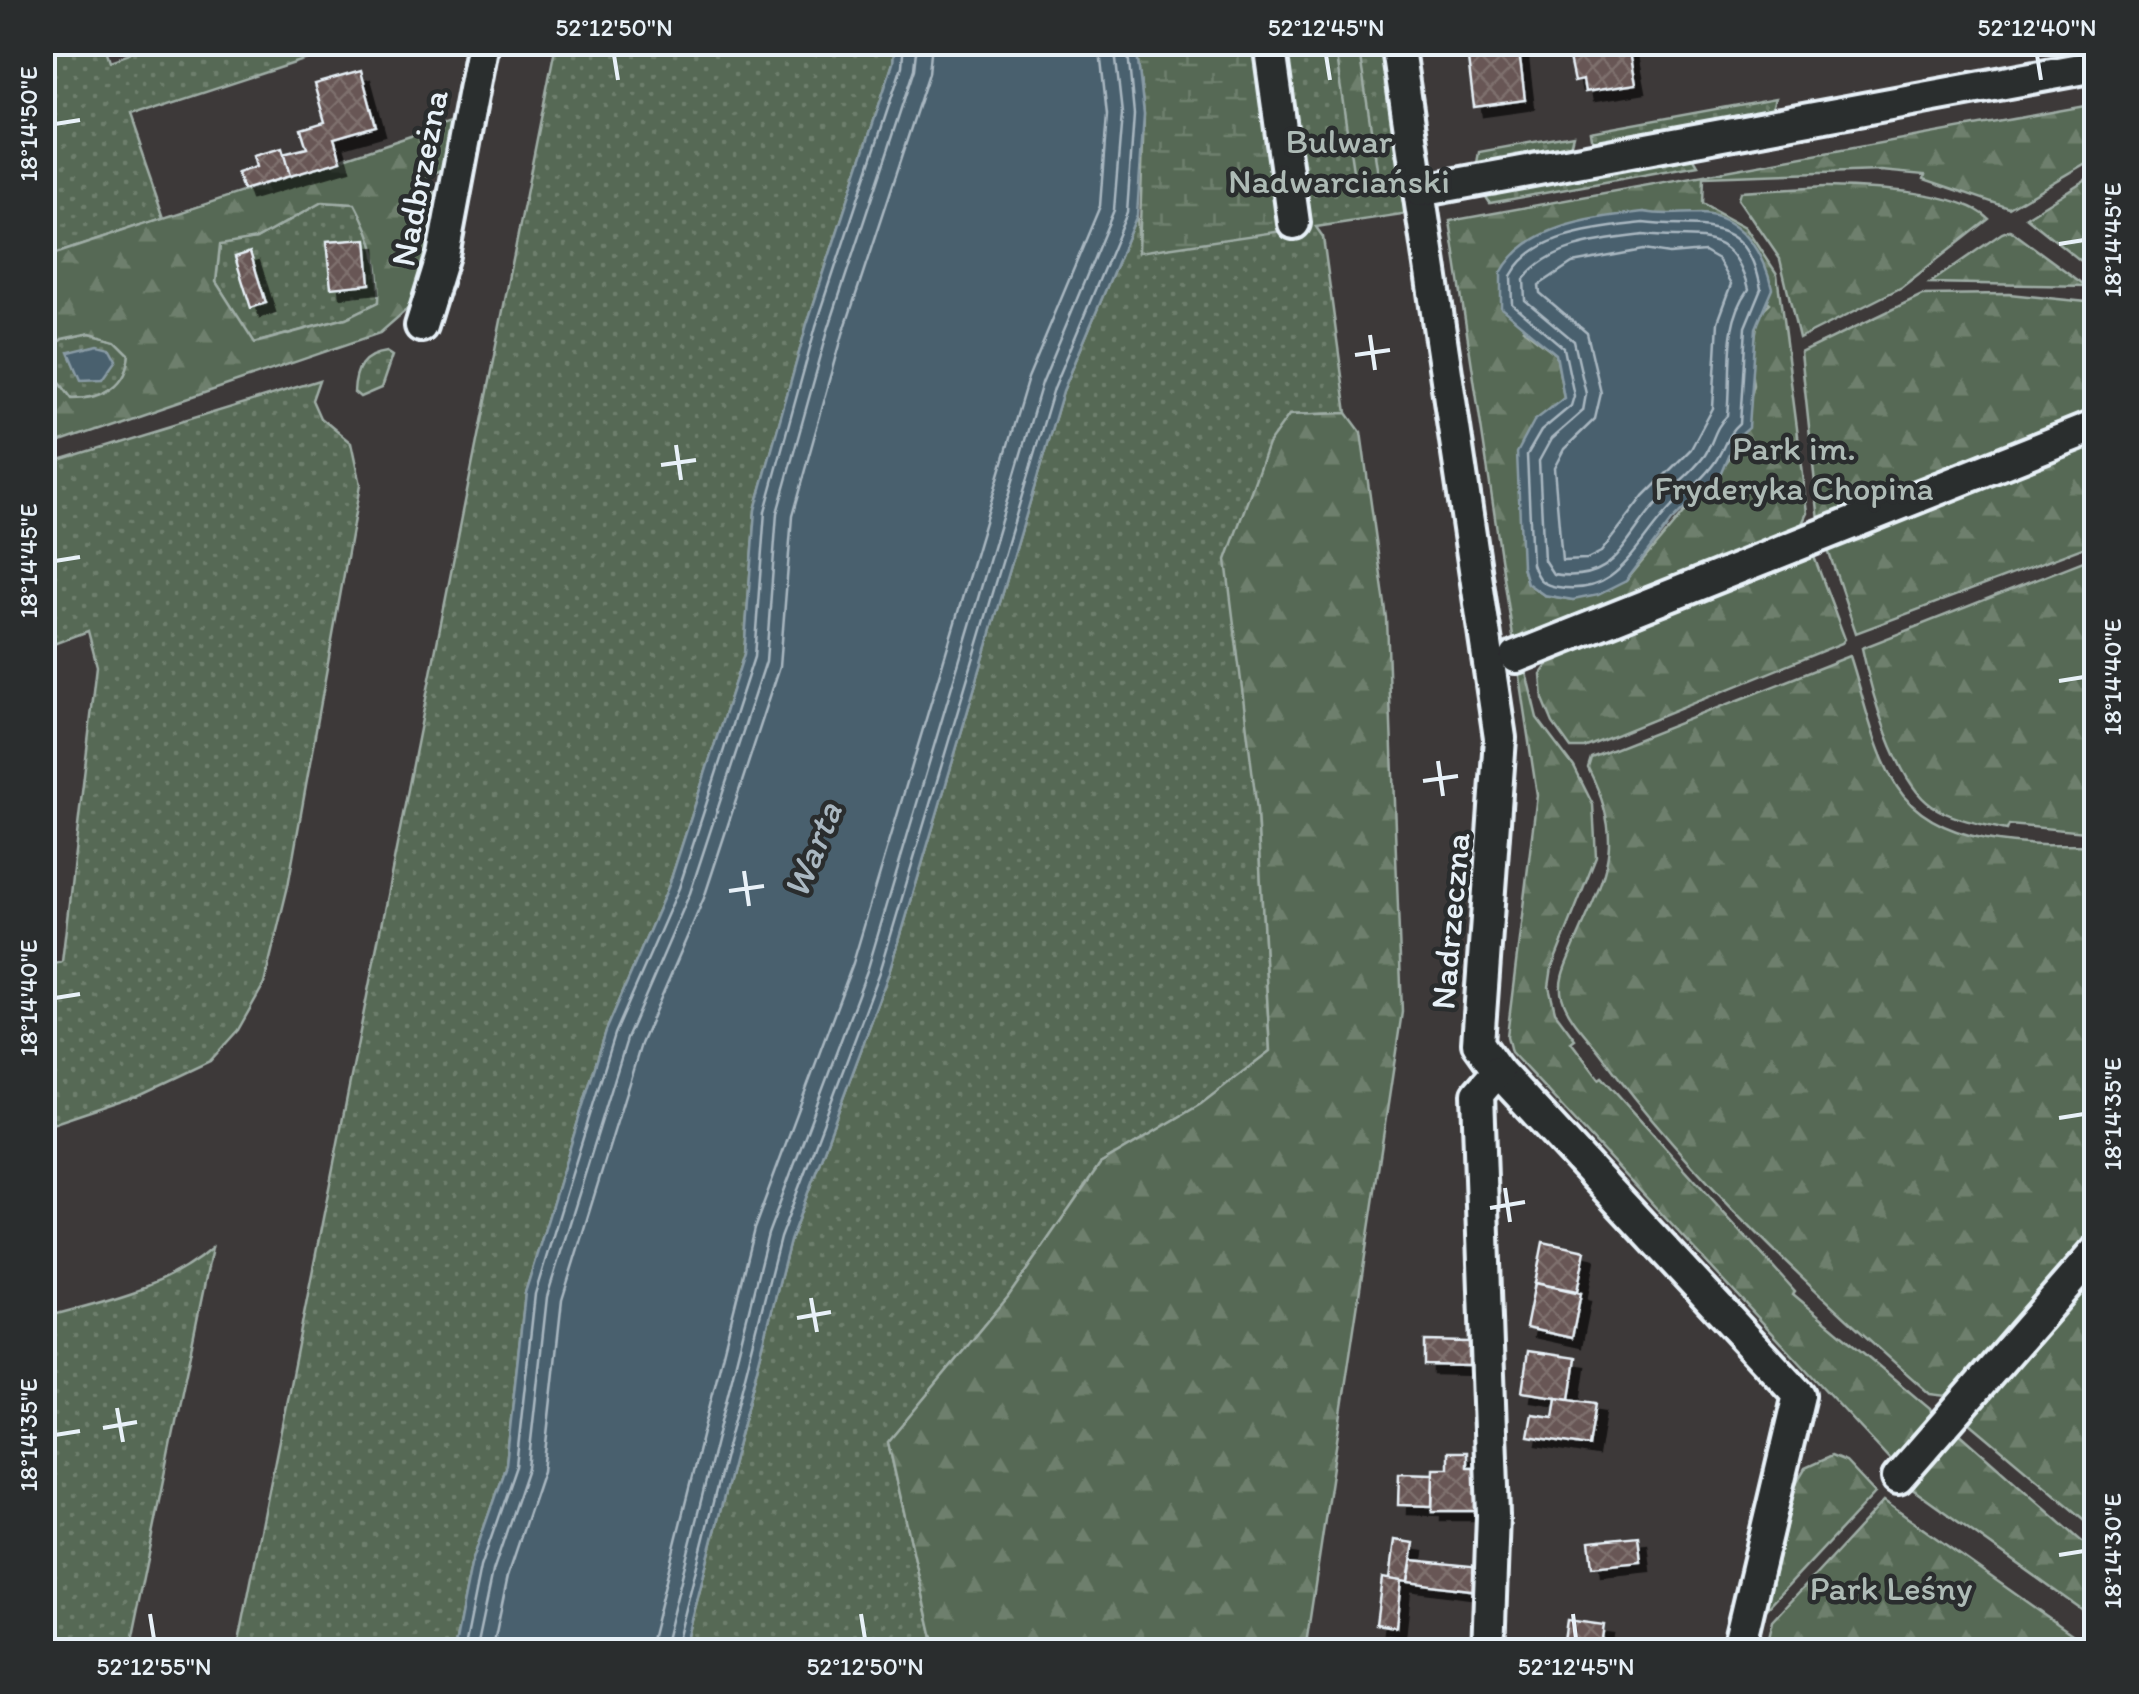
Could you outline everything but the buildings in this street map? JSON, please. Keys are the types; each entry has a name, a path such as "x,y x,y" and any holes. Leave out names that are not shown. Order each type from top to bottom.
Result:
{"street":[{"name":"Nadbrzeżna","path":"421,326 443,255 483,42"},
{"path":"1269,42 1294,224"},
{"name":"Nadrzeczna","path":"1397,42 1500,738 1478,1044 1498,1071 1799,1395 1738,1652"},
{"path":"1419,191 2096,66"},
{"path":"1516,657 2096,426"},
{"path":"1488,1652 1493,1515 1478,1094 1498,1071"},
{"path":"1898,1478 2096,1252"}],"green space":[{"path":"42,43 103,43 109,61 160,43 356,43 129,117 164,218 43,258"},
{"path":"556,43 895,43 893,63 807,324 755,510 744,654 669,885 606,1031 525,1293 506,1465 471,1565 454,1651 237,1652"},
{"path":"1136,43 1255,43 1282,231 1139,252 1144,114"},
{"name":"Bulwar Nadwarciański","path":"1260,43 1383,43 1409,213 1316,227 1323,237 1347,413 1289,415 1257,810 1270,1051 1201,1104 1100,1164 1008,1297 888,1442 936,1651 684,1652 790,1241 889,975 1063,391 1137,215 1139,251"},
{"path":"1334,43 1358,43 1380,188 1356,191"},
{"path":"1776,98 1773,109 1595,141 1591,138 1590,132"},
{"name":"Park im. Fryderyka Chopina","path":"2096,104 2096,157 2009,208 1924,179 1925,175 1881,171 1703,177 1702,203 1746,227 1777,274 1808,513 1800,530 1519,643 1537,718 1574,767 1593,805 1596,857 1552,967 1549,987 1555,1012 1575,1039 1571,1042 1599,1079 1602,1077 1795,1291 1793,1294 1930,1409 1933,1417 1896,1466 1511,1052 1507,1036 1537,795 1450,221","holes":["1644,212 1670,217 1769,303 1758,313 1750,363 1753,385 1733,453 1626,581 1573,600 1544,595 1527,583 1522,566 1542,419 1564,398 1556,354 1523,329"]},
{"path":"453,122 442,170 429,175 426,189 436,193 436,226 413,304 380,333 43,448 43,258","holes":["322,202 355,204 374,251 379,302 346,318 255,343 216,282 220,245 256,239","90,333 116,340 129,353 127,364 124,374 111,388 94,396 72,399 51,371 51,349 62,339"]},
{"path":"1573,135 1570,147 1477,163 1479,152"},
{"path":"1692,155 1698,165 1490,203 1482,191"},
{"path":"2096,173 2096,273 2026,217"},
{"path":"1825,187 1935,196 1975,209 1989,219 1902,287 1799,339 1780,259 1739,199 1741,192"},
{"path":"322,202 356,204 375,251 379,302 346,318 254,343 216,282 220,244 256,239"},
{"path":"2010,230 2086,286 1930,283 2002,233"},
{"path":"2009,294 2096,303 2096,412 1819,521 1801,353 1922,295"},
{"path":"90,333 116,340 129,353 127,364 124,374 111,388 94,396 72,399 51,371 51,349 62,339"},
{"path":"386,352 392,356 381,388 360,397 354,392 361,364"},
{"path":"320,380 313,400 321,418 351,443 360,485 288,886 264,984 238,1030 210,1061 138,1095 43,1127 43,967 62,962 97,666 88,631 43,648 43,465"},
{"path":"1347,413 1361,432 1387,619 1402,1012 1305,1651 936,1651 888,1442 1008,1297 1100,1164 1201,1104 1270,1051 1257,810 1226,560 1268,444 1289,415"},
{"path":"2096,439 2096,543 1856,633 1828,550 1830,545"},
{"path":"1813,554 1845,639 1842,643 1584,748 1571,748 1553,723 1543,699 1541,674 1554,655"},
{"path":"2096,556 2096,833 2009,825 2007,830 1959,818 1932,806 1907,777 1886,734 1862,648"},
{"path":"1850,656 1882,756 1897,787 1914,807 1936,822 1987,839 2096,845 2096,1230 1960,1388 1946,1396 1930,1394 1886,1355 1715,1190 1579,1027 1561,991 1564,969 1607,862 1607,820 1588,768 1591,758"},
{"path":"212,1248 129,1651 43,1651 43,1318 153,1284"},
{"path":"2096,1272 2096,1529 1970,1423 2032,1341"},
{"path":"1957,1431 2096,1554 2096,1620 1904,1483"},
{"path":"1831,1456 1846,1462 1875,1493 1766,1610 1796,1483 1805,1468"},
{"name":"Park Leśny","path":"1884,1501 2096,1651 1766,1651 1773,1621"}],"water":[{"name":"Warta","path":"895,43 1136,43 1144,114 1137,215 1063,391 889,975 790,1241 684,1651 454,1651 471,1565 506,1465 525,1293 606,1031 669,885 744,654 755,510 807,324 893,63"},
{"path":"1644,212 1715,215 1739,228 1763,261 1772,288 1755,328 1748,428 1735,439 1721,472 1671,521 1626,581 1598,595 1573,600 1544,595 1527,583 1522,566 1517,453 1534,421 1564,398 1556,354 1501,308 1501,273 1527,244 1545,234 1584,221"},
{"path":"98,345 110,348 116,359 102,379 81,380 69,352"}]}
